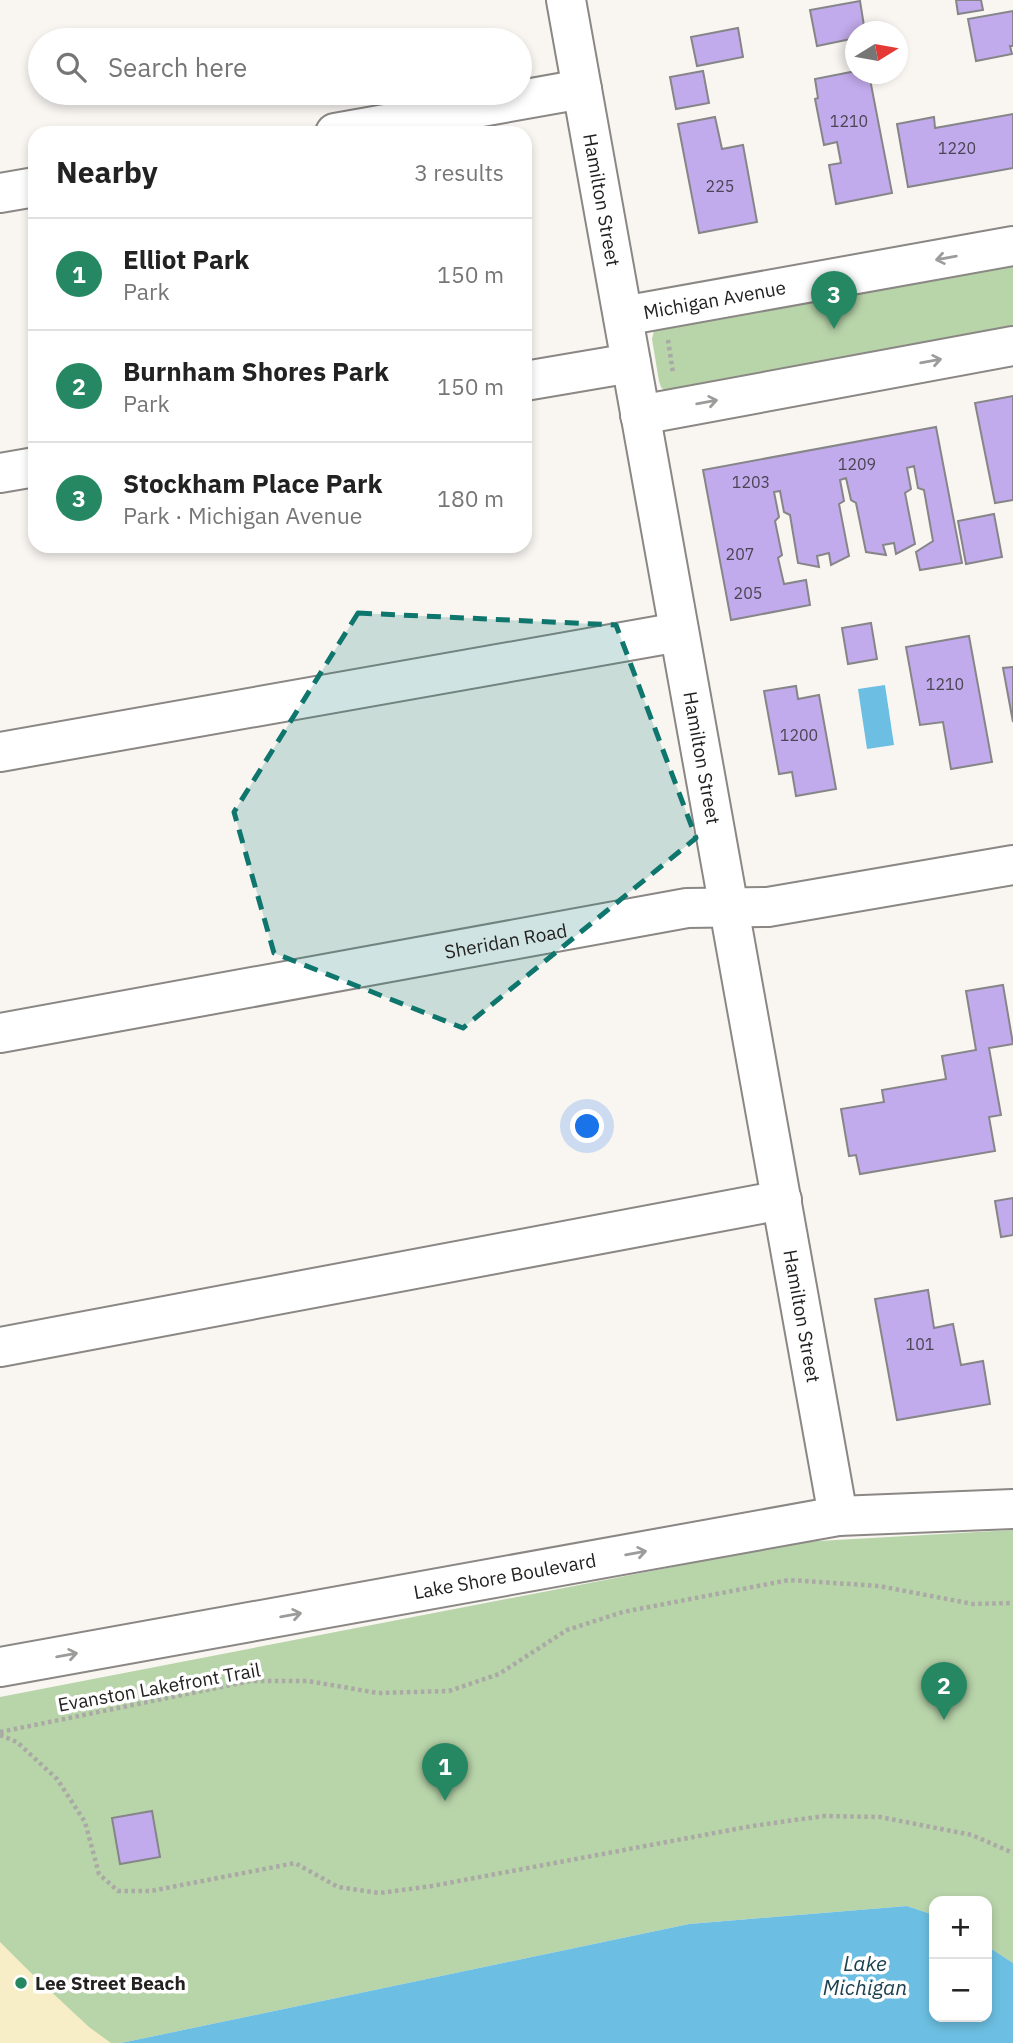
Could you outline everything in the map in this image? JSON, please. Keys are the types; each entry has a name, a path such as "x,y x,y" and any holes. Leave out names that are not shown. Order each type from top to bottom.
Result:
{"street":[{"name":"Hamilton Street","path":"566,0 838,1516"},
{"path":"532,98 582,89"},
{"path":"374,126 492,105"},
{"path":"0,193 28,188"},
{"name":"Michigan Avenue","path":"623,316 1013,246"},
{"path":"640,415 1013,346"},
{"path":"532,380 631,363"},
{"path":"0,473 28,468"},
{"path":"0,752 679,632"},
{"name":"Sheridan Road","path":"0,1033 687,908 768,906 1013,865"},
{"path":"0,1347 782,1200"},
{"name":"Lake Shore Boulevard","path":"0,1667 838,1516 1013,1509"}],"path":[{"path":"667,333 674,380"},
{"name":"Evanston Lakefront Trail","path":"0,1733 251,1681 307,1681 378,1693 449,1691 499,1674 567,1630 623,1612 789,1580 879,1586 973,1604 1013,1603"},
{"path":"0,1733 17,1742 57,1779 85,1822 99,1874 118,1891 152,1891 295,1863 338,1887 380,1893 432,1886 752,1826 824,1816 880,1817 906,1822 972,1835 1013,1853"}],"highlighted area":[{"path":"358,613 616,625 696,838 463,1028 274,953 234,812"}],"green space":[{"path":"1013,261 1013,334 668,394 661,387 652,339 657,327"},
{"path":"1013,1530 1013,1963 992,1949 992,1896 929,1896 929,1913 907,1906 689,1924 121,2043 0,2043 0,1697 801,1542"}],"sand":[{"name":"Lee Street Beach","path":"0,1942 89,2027 111,2043 0,2043"}],"water":[{"path":"885,685 894,745 867,749 858,689"},
{"name":"Lake Michigan","path":"907,1906 929,1913 929,2022 992,2022 992,1949 1013,1963 1013,2043 121,2043 689,1924"}],"building":[{"path":"956,0 981,0 983,10 958,14"},
{"path":"860,1 863,21 845,21 845,40 817,46 810,10"},
{"path":"1013,11 1013,46 1010,46 1012,54 976,61 968,19"},
{"path":"738,28 743,57 697,66 691,37"},
{"path":"703,71 709,103 676,109 670,77"},
{"path":"845,73 845,84 871,84 892,193 836,204 829,165 841,163 837,142 824,145 815,99 818,98 815,79"},
{"path":"1013,114 1013,168 908,187 897,124 934,117 935,128"},
{"path":"715,117 722,149 743,145 757,222 699,233 678,124"},
{"path":"1013,396 1013,500 995,503 975,403"},
{"path":"936,427 962,563 920,570 916,552 933,541 924,490 918,488 914,466 907,468 911,489 905,493 915,544 896,554 894,543 883,545 886,555 866,552 856,503 851,500 846,478 840,480 844,501 839,504 849,556 831,565 829,553 817,556 819,567 798,563 790,515 784,512 780,491 774,492 779,517 775,521 782,555 778,558 784,584 806,580 810,605 731,620 703,470"},
{"path":"994,514 1002,557 966,564 958,521"},
{"path":"871,623 877,659 848,664 842,628"},
{"path":"969,636 992,762 951,769 943,722 920,725 906,647"},
{"path":"1013,667 1013,722 1003,668"},
{"path":"796,686 798,699 819,695 836,789 796,796 792,772 779,774 764,691"},
{"path":"1003,985 1013,1044 989,1048 1001,1115 989,1117 995,1151 860,1174 856,1155 849,1156 841,1109 884,1102 882,1090 946,1079 942,1056 976,1050 966,991"},
{"path":"1013,1198 1013,1235 1001,1237 995,1201"},
{"path":"928,1290 934,1328 953,1324 961,1365 983,1361 990,1404 897,1420 875,1299"},
{"path":"152,1811 160,1857 120,1864 112,1818"}],"place":[{"name":"Stockham Place Park","path":"834,329"},
{"name":"Burnham Shores Park","path":"944,1720"},
{"name":"Elliot Park","path":"445,1801"},
{"name":"Lee Street Beach","path":"21,1983"}]}
